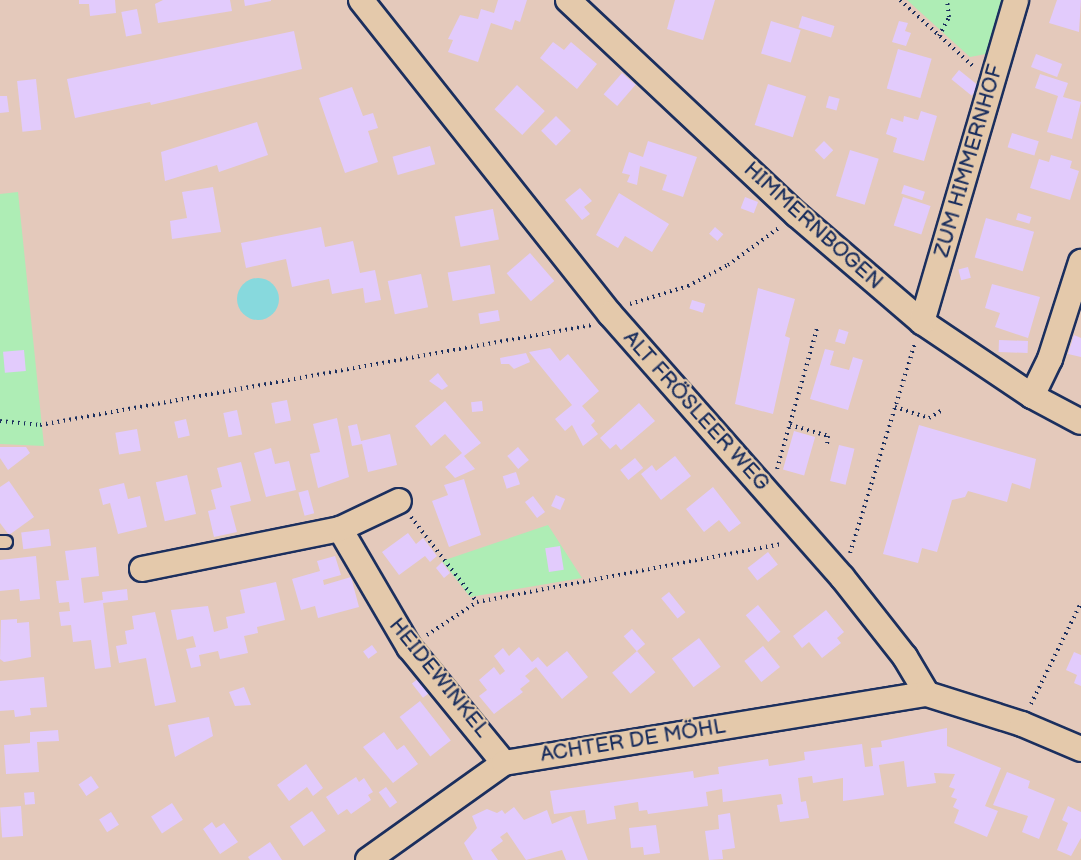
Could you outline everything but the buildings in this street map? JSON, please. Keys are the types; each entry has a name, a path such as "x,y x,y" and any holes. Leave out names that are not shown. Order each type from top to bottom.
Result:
{"street":[{"name":"ALT FRÖSLEER WEG","path":"361,0 610,314 842,577 905,657 927,694"},
{"name":"HIMMERNBOGEN","path":"568,0 797,215 922,322 1032,396 1081,422"},
{"name":"ZUM HIMMERNHOF","path":"922,322 1016,0"},
{"path":"1032,396 1050,359 1081,262"},
{"path":"142,569 340,529 399,501"},
{"name":"HEIDEWINKEL","path":"340,529 409,647 504,763"},
{"path":"927,694 1022,724 1081,749"},
{"name":"ACHTER DE MÖHL","path":"368,860 504,763 927,694"}],"path":[{"path":"900,0 992,83"},
{"path":"939,36 949,17 947,0"},
{"path":"0,421 40,425 597,324 610,314 688,286 728,266 797,215"},
{"path":"842,577 922,322"},
{"path":"761,484 777,468 817,329"},
{"path":"895,407 929,418 944,409"},
{"path":"790,425 828,436 827,444"},
{"path":"399,501 477,602"},
{"path":"409,647 477,602 809,539"},
{"path":"1022,724 1081,603"}],"green space":[{"path":"907,0 1002,0 986,54 970,57"},
{"path":"18,192 44,446 0,444 0,194"},
{"path":"548,525 582,578 470,597 442,561"}],"water":[{"path":"258,278 273,284 279,299 273,314 258,320 243,314 237,299 243,284"}]}
